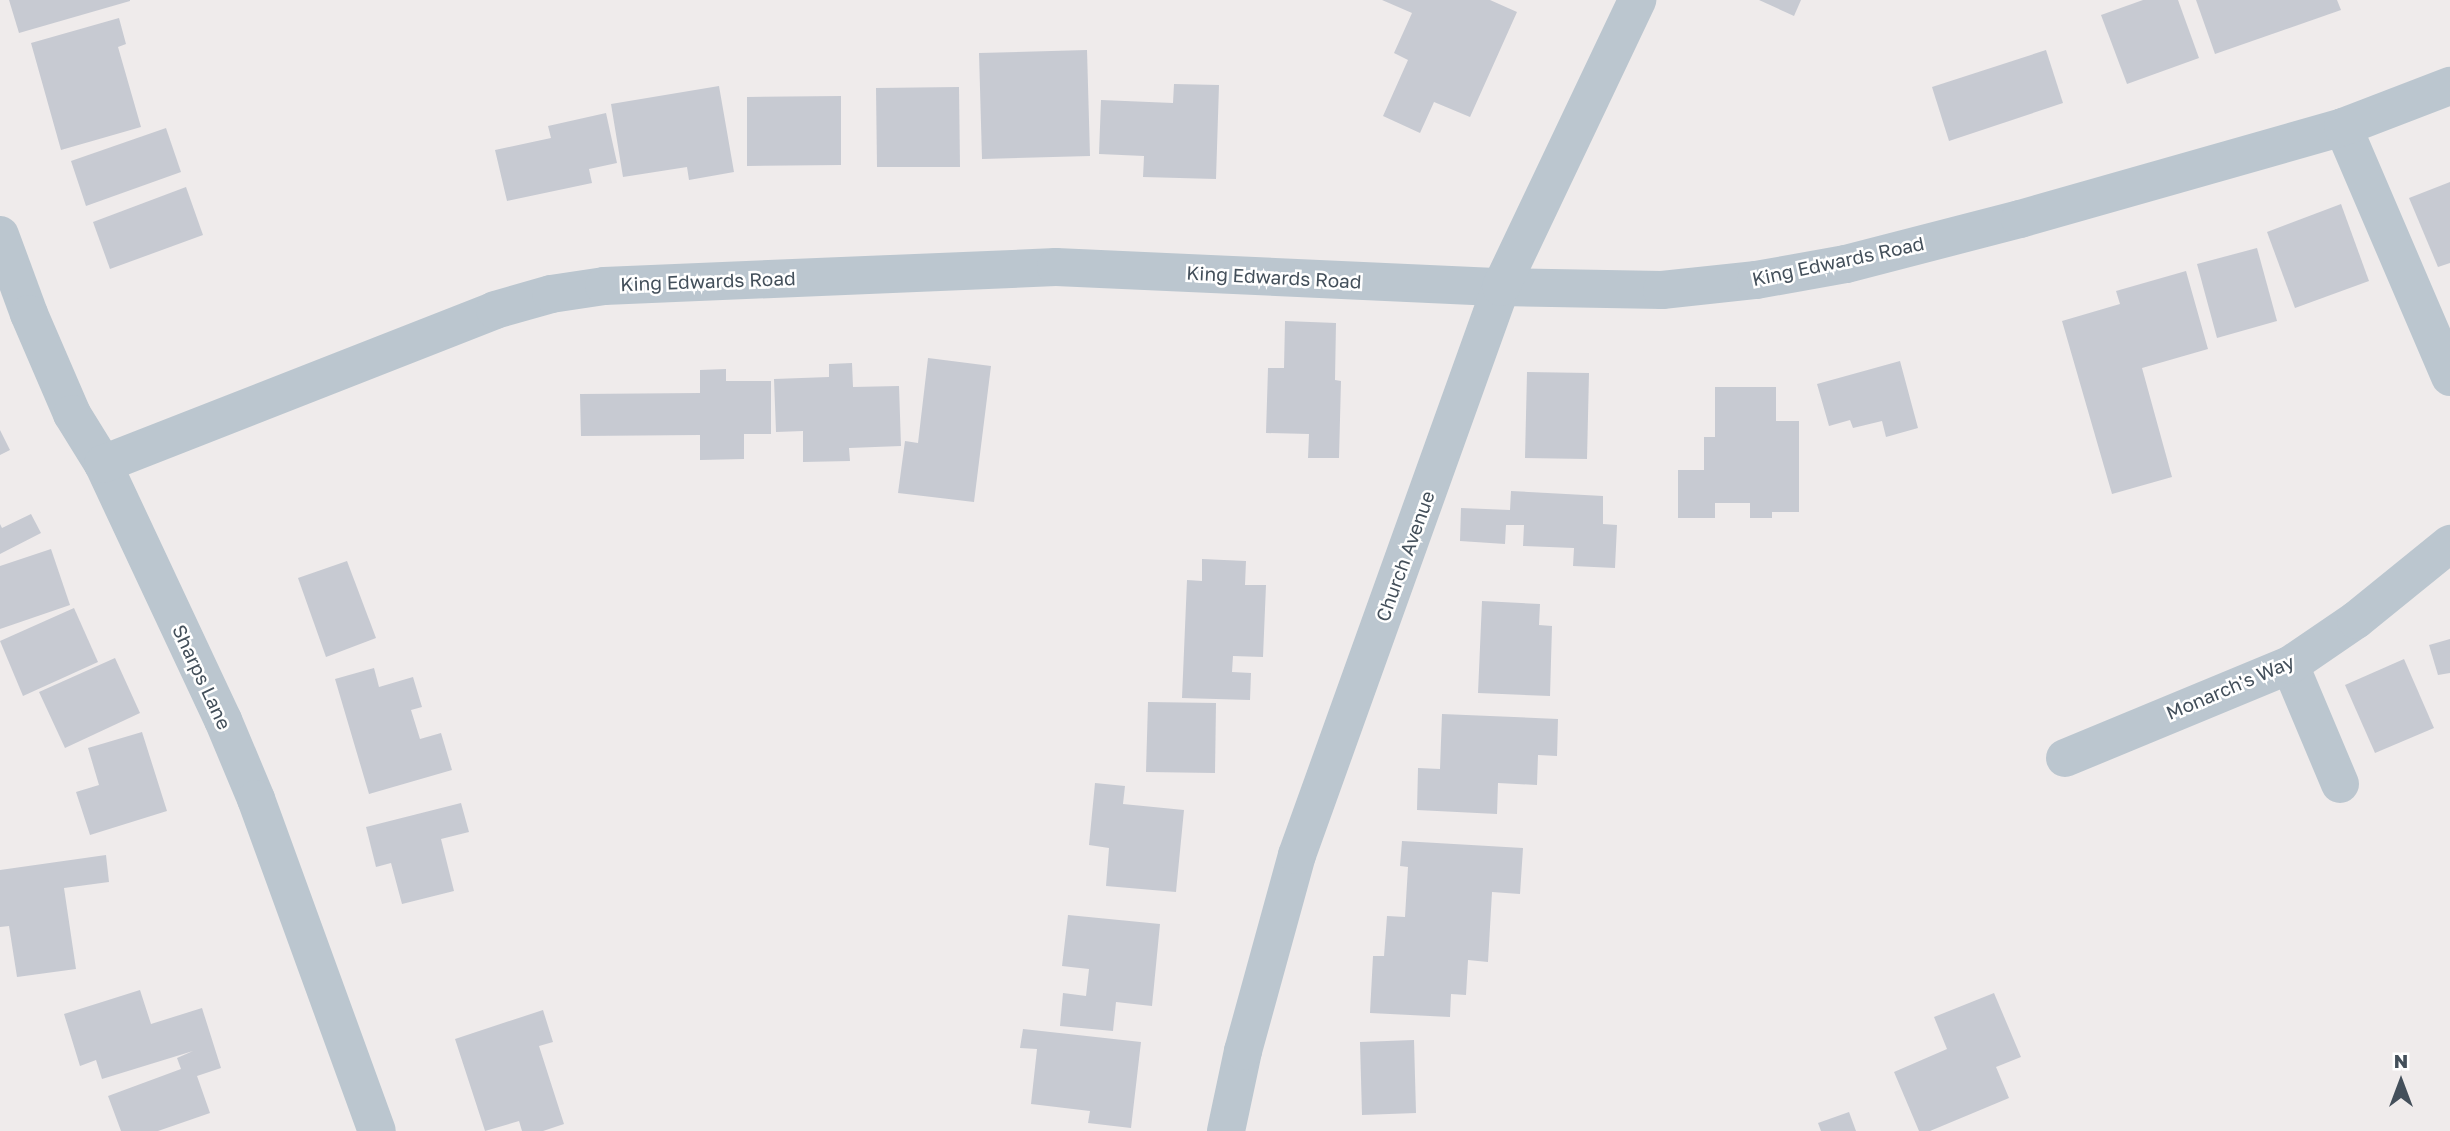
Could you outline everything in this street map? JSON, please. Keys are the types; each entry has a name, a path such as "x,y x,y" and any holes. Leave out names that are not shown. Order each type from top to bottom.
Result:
{"street":[{"name":"Church Avenue","path":"1226,1131 1243,1051 1297,856 1501,287 1637,0"},
{"name":"King Edwards Road","path":"103,464 495,310 551,294 604,286 1056,267 1501,287 1662,290 1756,280 1846,264 2020,219 2343,127 2450,86"},
{"path":"2343,127 2450,377"},
{"name":"Sharps Lane","path":"0,235 29,314 72,414 103,464 223,720 256,799 377,1131"},
{"name":"Monarch's Way","path":"2065,758 2290,665 2356,620 2450,544"},
{"path":"2290,665 2340,784"}],"building":[{"path":"9,0 130,0 130,1 19,33"},
{"path":"1382,0 1490,0 1517,12 1470,117 1434,102 1420,133 1383,116 1408,60 1394,53 1412,13"},
{"path":"1759,0 1801,0 1794,16"},
{"path":"2143,0 2178,0 2199,58 2127,84 2101,15"},
{"path":"2196,0 2337,0 2341,10 2215,54"},
{"path":"119,18 126,44 118,47 141,127 61,150 31,43"},
{"path":"1087,50 1090,156 982,159 979,53"},
{"path":"2046,50 2063,103 1949,141 1932,87"},
{"path":"1174,84 1219,85 1216,179 1143,177 1144,156 1099,154 1101,100 1173,103"},
{"path":"719,86 734,172 689,180 687,167 623,177 611,104"},
{"path":"959,87 960,167 877,167 876,88"},
{"path":"841,96 841,165 747,166 747,97"},
{"path":"606,113 617,163 589,169 592,183 507,201 495,150 551,138 548,126"},
{"path":"166,128 181,172 86,206 71,161"},
{"path":"2450,182 2450,263 2438,267 2409,198"},
{"path":"186,187 203,235 110,269 93,222"},
{"path":"2341,204 2369,281 2295,308 2267,232"},
{"path":"2257,248 2277,321 2217,338 2197,264"},
{"path":"2186,271 2208,349 2142,368 2172,477 2112,494 2062,321 2120,304 2116,291"},
{"path":"1285,321 1336,323 1335,380 1341,381 1339,458 1308,458 1309,434 1266,433 1268,368 1284,368"},
{"path":"928,358 991,366 974,502 898,493 905,441 918,443"},
{"path":"1900,361 1918,428 1886,437 1882,421 1853,428 1850,420 1829,426 1817,384"},
{"path":"852,363 853,387 899,386 901,446 849,448 850,461 803,462 803,431 776,432 774,379 829,377 829,364"},
{"path":"726,369 726,381 771,381 771,434 744,434 744,459 700,460 700,435 581,436 580,394 700,393 700,370"},
{"path":"1527,372 1589,373 1587,459 1525,458"},
{"path":"1715,387 1776,387 1776,421 1799,421 1799,512 1772,512 1772,518 1750,518 1750,503 1715,503 1715,518 1678,518 1678,470 1704,470 1704,437 1715,437"},
{"path":"0,430 10,450 0,455"},
{"path":"1511,491 1603,496 1603,524 1617,525 1615,568 1573,566 1574,548 1523,546 1524,525 1506,525 1505,544 1460,541 1461,508 1510,510"},
{"path":"31,514 41,533 0,554 0,524 2,528"},
{"path":"51,549 70,605 0,629 0,566"},
{"path":"1202,559 1246,561 1245,585 1266,585 1263,657 1233,656 1232,672 1251,673 1250,700 1182,698 1187,580 1202,581"},
{"path":"347,561 376,638 326,657 298,578"},
{"path":"1482,601 1540,604 1539,625 1552,626 1550,696 1478,693"},
{"path":"74,608 98,662 23,696 0,641"},
{"path":"2450,639 2450,673 2438,675 2429,645"},
{"path":"115,658 140,713 65,748 39,692"},
{"path":"2404,659 2434,728 2375,753 2345,685"},
{"path":"374,668 379,687 413,677 422,707 411,710 420,739 441,733 452,770 369,794 335,679"},
{"path":"1148,702 1216,703 1215,773 1146,772"},
{"path":"1442,714 1558,719 1557,756 1538,755 1537,785 1498,783 1497,814 1417,810 1418,768 1440,769"},
{"path":"142,732 167,811 90,835 76,792 99,785 88,748"},
{"path":"1095,783 1125,786 1123,804 1184,810 1176,892 1106,886 1109,848 1089,845"},
{"path":"461,803 469,832 441,839 454,891 402,904 391,863 376,867 366,827"},
{"path":"1402,841 1523,848 1520,894 1492,892 1488,962 1468,960 1466,995 1451,994 1450,1017 1370,1013 1373,956 1384,956 1387,916 1405,917 1408,867 1400,866"},
{"path":"106,855 109,882 64,888 76,969 17,977 9,926 0,927 0,870"},
{"path":"1068,915 1160,924 1152,1006 1116,1002 1113,1031 1060,1026 1063,993 1086,996 1089,969 1062,966"},
{"path":"140,990 151,1024 202,1008 221,1068 197,1076 210,1113 158,1131 121,1131 108,1096 181,1069 177,1058 193,1051 102,1079 96,1060 80,1066 64,1014"},
{"path":"1994,993 2021,1057 1996,1067 2009,1098 1930,1131 1919,1131 1894,1072 1947,1049 1934,1017"},
{"path":"543,1010 553,1042 539,1046 564,1124 543,1131 522,1131 519,1121 485,1131 455,1039"},
{"path":"1023,1029 1141,1042 1131,1128 1088,1123 1090,1111 1031,1104 1037,1049 1020,1048"},
{"path":"1414,1040 1416,1113 1362,1115 1360,1042"},
{"path":"1849,1112 1856,1131 1821,1131 1818,1123"}]}
